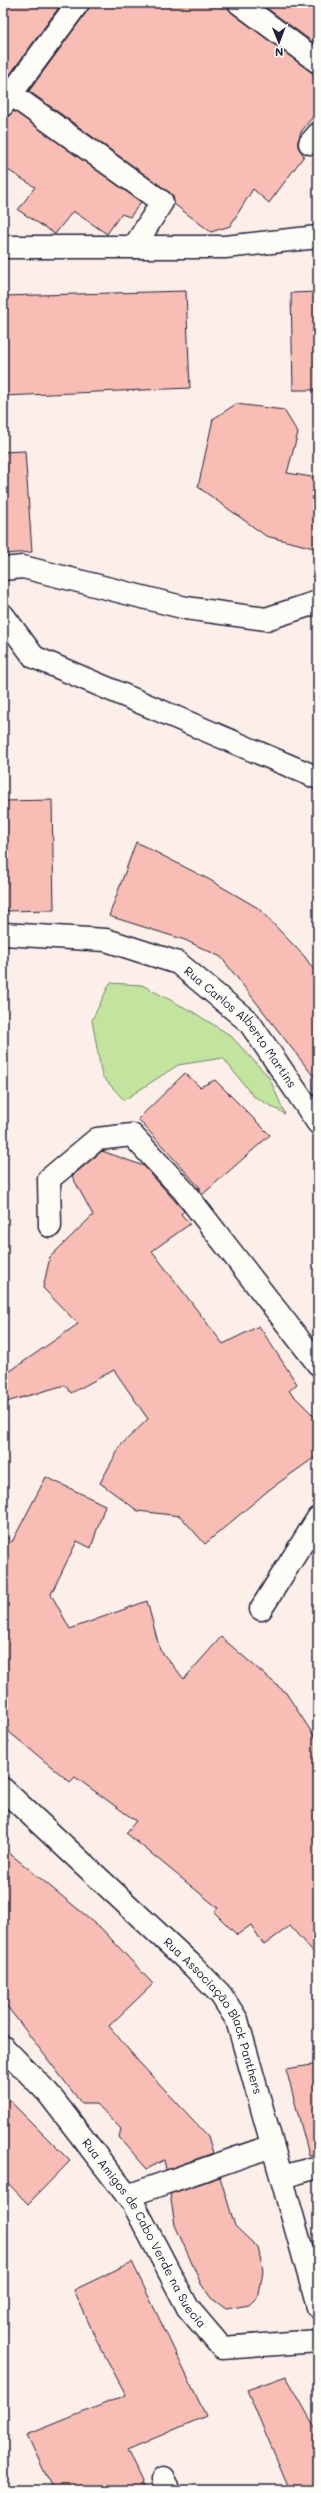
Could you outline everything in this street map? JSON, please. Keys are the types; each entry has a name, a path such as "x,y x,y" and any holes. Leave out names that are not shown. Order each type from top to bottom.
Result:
{"street":[{"path":"78,3 7,99 162,202 134,247"},
{"path":"239,3 318,62"},
{"path":"3,247 225,248 318,237"},
{"path":"3,569 23,566 186,608 266,619 318,602"},
{"path":"3,615 34,657 318,778"},
{"name":"Rua Carlos Alberto Martins","path":"3,934 106,940 178,963 250,1022 318,1123"},
{"path":"50,1226 49,1178 97,1139 132,1135 184,1190 318,1364"},
{"path":"261,1610 318,1518"},
{"name":"Rua Associação Black Panthers","path":"3,1789 194,1967 221,1995 237,2020 318,2307"},
{"name":"Rua Amigos de Cabo Verde na Suecia","path":"3,2047 48,2093 133,2203 188,2308 222,2348 318,2341"},
{"path":"127,2196 272,2146"},
{"path":"282,2177 318,2167"}],"green space":[{"path":"110,983 142,985 193,1012 230,1035 269,1077 285,1114 253,1096 223,1058 178,1065 124,1100 102,1076 92,1020"}],"building":[{"path":"3,3 62,3 3,84"},
{"path":"90,3 227,3 232,13 311,72 318,74 318,110 301,132 298,141 298,147 304,156 269,203 253,189 230,226 211,232 174,204 173,197 169,192 29,91 88,10"},
{"path":"260,3 318,3 318,46"},
{"path":"14,111 141,202 130,217 121,214 107,234 73,211 55,234 18,210 35,187 3,167 3,117"},
{"path":"186,291 190,388 3,396 3,296"},
{"path":"318,292 318,390 293,390 291,293"},
{"path":"236,404 284,410 298,433 287,473 318,478 318,549 266,536 198,487 213,419"},
{"path":"25,451 32,552 3,554 3,452"},
{"path":"52,800 54,910 3,911 3,801"},
{"path":"136,842 210,880 258,908 305,957 318,976 318,1082 221,957 185,940 109,916"},
{"path":"185,1073 200,1087 215,1080 270,1135 202,1195 197,1187 201,1189 138,1119"},
{"path":"102,1151 144,1166 184,1211 181,1214 190,1224 152,1251 223,1344 259,1326 297,1384 289,1391 318,1420 318,1455 270,1489 205,1544 180,1516 138,1511 100,1483 121,1445 148,1419 114,1370 71,1393 65,1385 3,1403 3,1376 78,1324 43,1288 50,1257 93,1215 72,1176"},
{"path":"46,1477 105,1505 91,1548 77,1541 51,1594 70,1629 147,1601 160,1650 184,1679 221,1637 286,1693 318,1742 318,1958 290,1926 264,1945 251,1925 237,1935 214,1912 218,1908 126,1833 136,1821 75,1777 70,1782 3,1727 3,1533 12,1542"},
{"path":"3,1848 100,1927 153,1984 109,2026 138,2061 208,2136 213,2153 166,2170 164,2160 147,2169 119,2137 121,2129 97,2104 82,2104 3,2001"},
{"path":"318,2064 318,2153 309,2155 286,2069"},
{"path":"3,2094 70,2161 28,2204 3,2178"},
{"path":"220,2177 235,2226 258,2248 263,2270 259,2295 249,2305 226,2309 211,2298 201,2284 175,2225 170,2194"},
{"path":"132,2262 206,2416 127,2450 146,2490 53,2490 27,2435 126,2395 96,2339 74,2290"},
{"path":"286,2376 318,2433 318,2490 290,2490 247,2390"}]}
